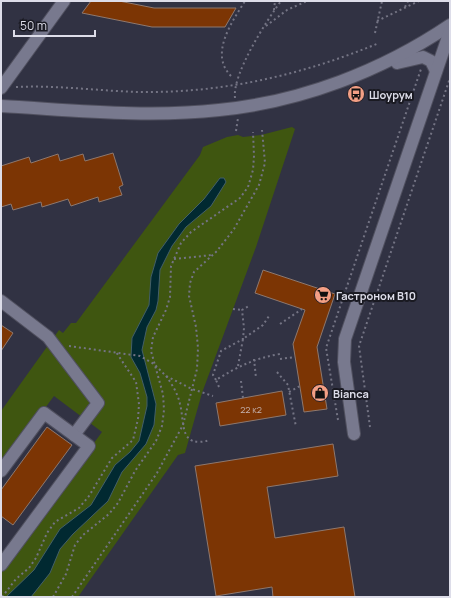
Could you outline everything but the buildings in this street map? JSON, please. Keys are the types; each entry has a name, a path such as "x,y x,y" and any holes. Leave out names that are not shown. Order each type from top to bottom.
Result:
{"street":[{"path":"2,87 64,1"},
{"path":"366,71 407,51 450,25"},
{"path":"354,434 344,362 344,343 450,31"},
{"path":"1,106 121,113 187,113 243,107 307,92 366,71 420,57 431,61 436,71"},
{"path":"1,301 48,337 98,403 74,435"},
{"path":"1,471 44,413 89,446 1,565"}],"path":[{"path":"231,76 224,66 223,45 226,32 245,1"},
{"path":"274,11 275,1"},
{"path":"234,92 248,56 281,1"},
{"path":"265,27 287,10 308,1"},
{"path":"375,33 382,1"},
{"path":"404,8 408,1"},
{"path":"377,21 419,1"},
{"path":"2,87 142,92 195,90 236,86 314,67 379,42"},
{"path":"370,427 359,346 450,78"},
{"path":"72,597 157,474 183,425 197,368 198,348 196,327 189,296 190,283 194,272 213,254 234,229 259,184 265,162 262,130"},
{"path":"53,597 66,574 75,545 83,534 109,514 118,503 135,471 156,440 162,426 164,410 163,394 151,350 152,337 166,310 170,297 171,266 181,243 191,232 240,198 248,186 253,170 252,132"},
{"path":"174,259 213,254"},
{"path":"233,309 242,310 249,306"},
{"path":"280,324 302,309"},
{"path":"238,366 244,328 242,310"},
{"path":"219,387 212,375 221,351 243,339 263,325 269,316"},
{"path":"52,343 126,353 148,360 166,376 180,402 183,425 187,438 193,442 201,443 210,440"},
{"path":"2,597 16,579 29,568 36,558 47,533 55,522 79,508 90,496 112,458 133,440 138,419 139,404 136,382 116,352"},
{"path":"216,380 238,366 254,359 280,354"},
{"path":"280,359 295,357"},
{"path":"254,359 256,378"},
{"path":"277,372 286,381 296,427"},
{"path":"166,376 192,389 213,396"},
{"path":"241,381 243,398"},
{"path":"289,392 300,386"}],"green space":[{"path":"292,127 295,129 256,247 202,393 185,453 178,455 78,597 1,597 1,570 102,432 54,396 1,467 1,411 59,330 63,333 71,323 76,323 200,155 203,147 227,137 238,135 243,137 261,135"}],"shaded area":[{"path":"220,178 224,178 226,182 211,206 186,227 172,246 160,270 156,310 147,327 142,350 156,404 154,425 146,444 122,472 108,501 73,534 60,549 50,573 31,597 6,597 34,570 60,529 91,505 115,465 130,452 139,441 147,406 147,397 140,373 131,357 132,338 149,305 151,277 158,253 179,224 204,199"}],"place":[{"name":"Шоурум","path":"356,94"},
{"name":"Гастроном B10","path":"323,295"},
{"name":"Bianca","path":"320,393"}]}
